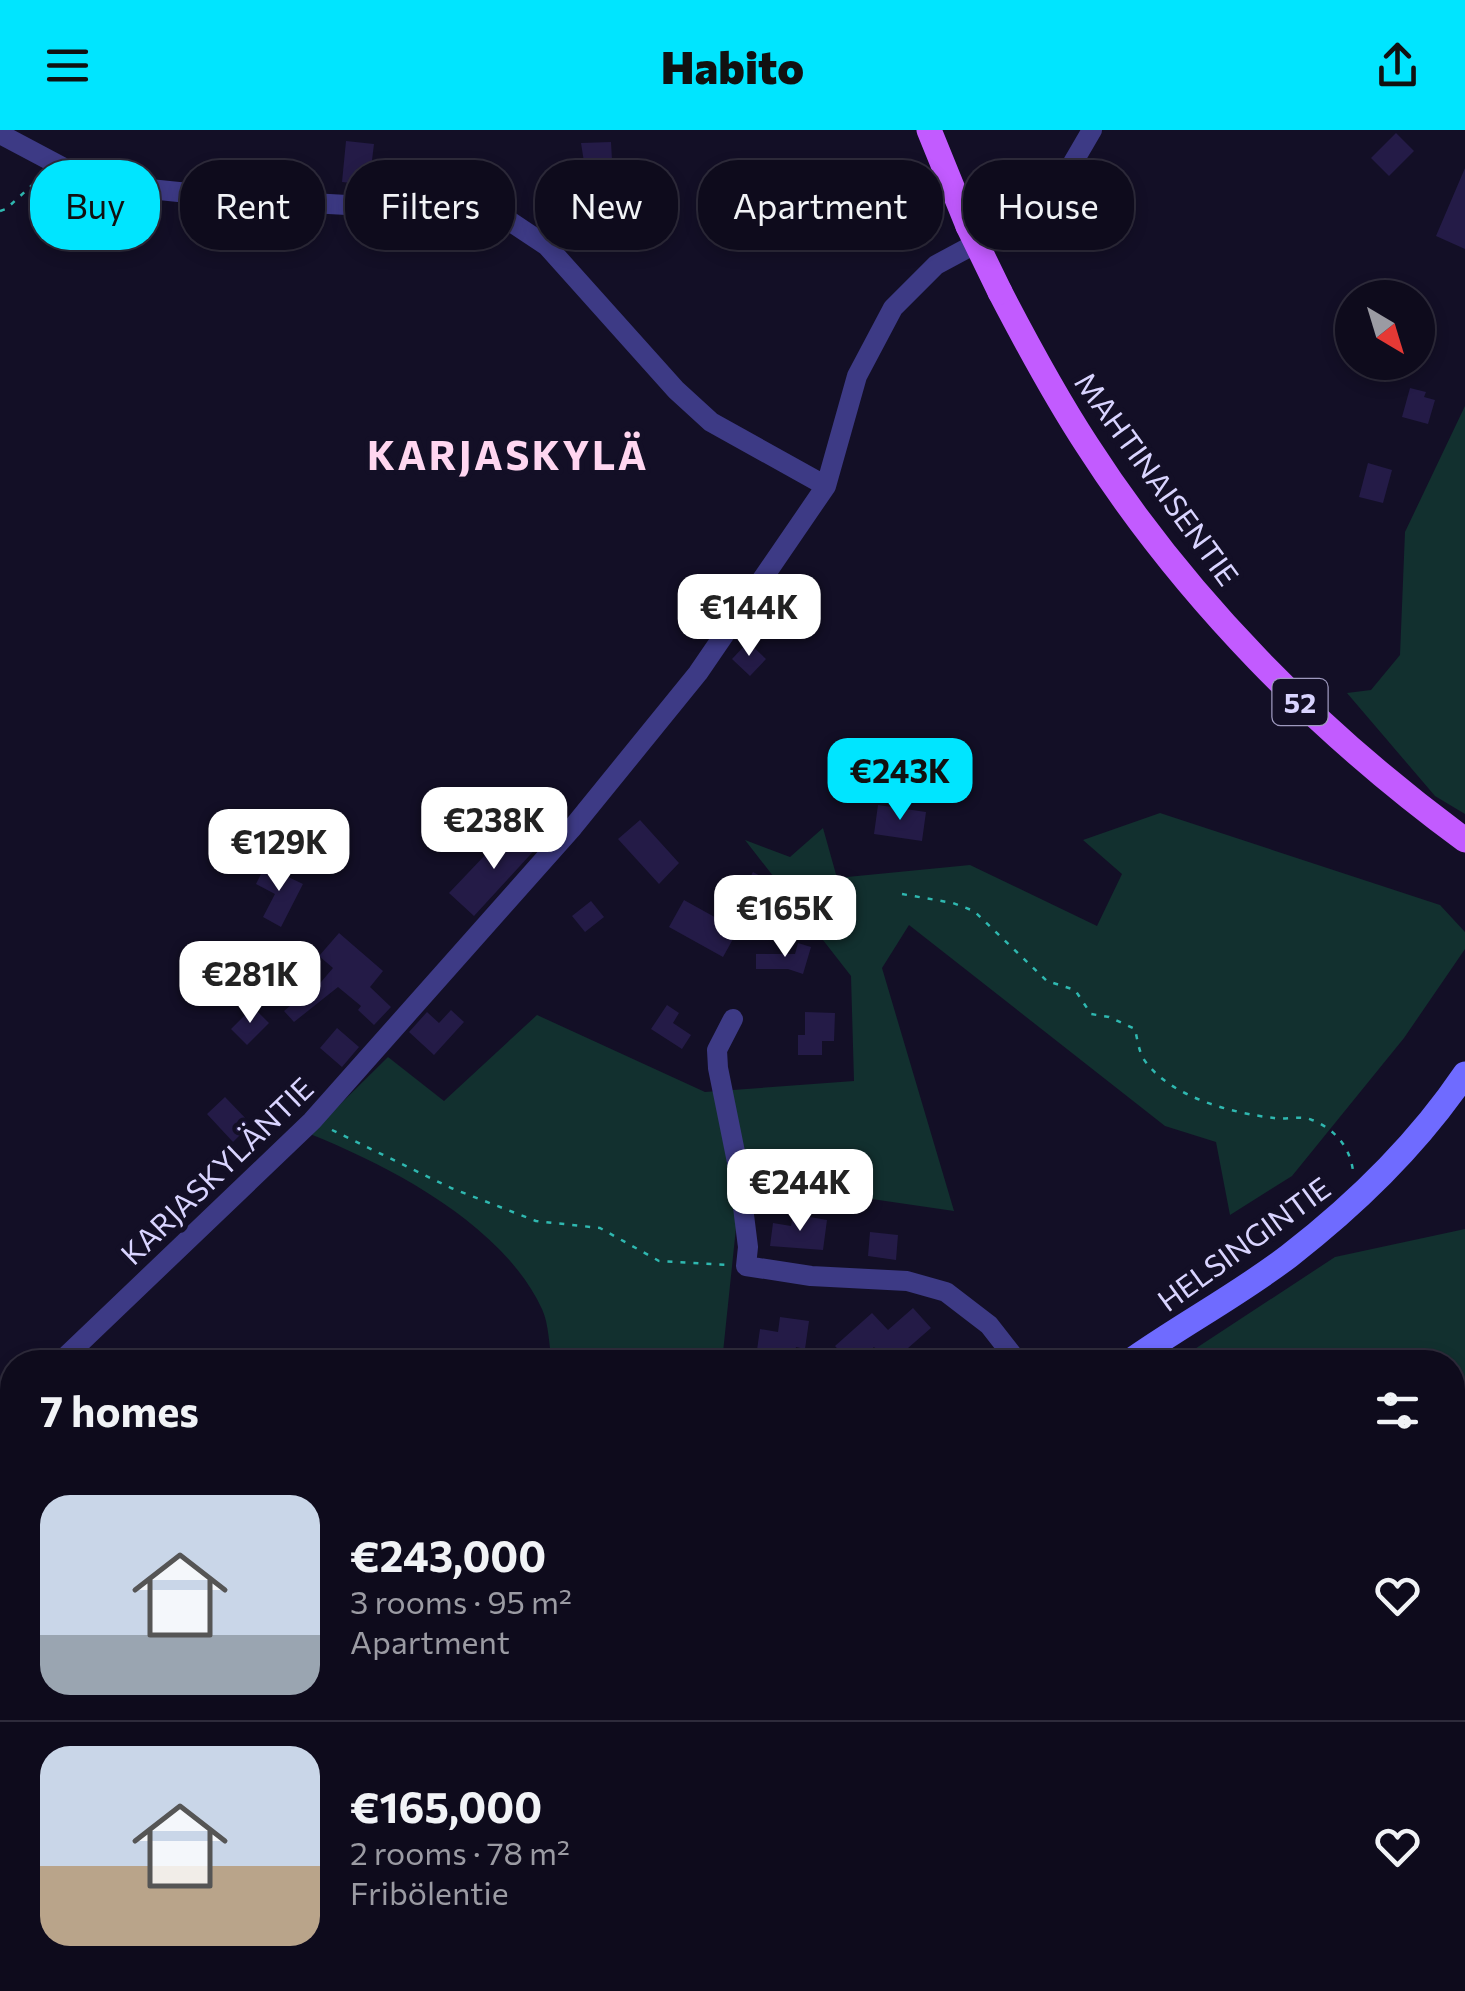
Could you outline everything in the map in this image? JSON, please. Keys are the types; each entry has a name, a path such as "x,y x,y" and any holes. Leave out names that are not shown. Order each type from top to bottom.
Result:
{"main road":[{"name":"MAHTINAISENTIE","path":"929,130 1000,292 1088,447 1156,542 1223,623 1292,695 1367,762 1465,840"},
{"name":"HELSINGINTIE","path":"1146,1350 1287,1258 1357,1201 1421,1133 1465,1074"}],"street":[{"name":"KARJASKYLÄNTIE","path":"73,1350 312,1121 573,827 704,663 826,486 856,376 893,308 936,265 1000,230 1058,190 1092,130"},
{"path":"0,134 46,160"},
{"path":"160,190 419,210 487,206 546,246 676,390 711,422 826,486"},
{"path":"733,1020 717,1050 738,1166 748,1247 746,1266 810,1276 907,1281 946,1292 989,1325 1009,1350"}],"path":[{"path":"0,211 30,189"},
{"path":"902,894 974,911 1047,980 1074,990 1091,1014 1135,1029 1143,1058 1189,1095 1208,1105 1274,1118 1310,1118 1338,1134 1352,1160 1357,1201"},
{"path":"312,1121 450,1188 536,1222 600,1228 659,1261 746,1266"}],"green space":[{"path":"1465,406 1465,814 1435,796 1347,693 1371,690 1400,655 1405,532"},
{"path":"1160,813 1440,905 1465,932 1465,949 1404,1038 1292,1176 1230,1215 1216,1142 1165,1126 909,925 882,968 954,1211 741,1180 723,1350 550,1350 542,1309 524,1279 473,1225 375,1163 310,1134 388,1057 444,1101 537,1015 705,1092 854,1081 851,976 745,840 790,857 823,828 837,878 970,865 1097,926 1122,874 1083,840"},
{"path":"1465,1229 1465,1350 1193,1350 1335,1257"}],"building":[{"path":"1396,133 1414,151 1389,176 1371,158"},
{"path":"346,141 374,144 372,160 345,160 345,182 342,182"},
{"path":"611,142 612,160 584,160 581,143"},
{"path":"1465,168 1465,249 1436,236"},
{"path":"1410,388 1426,392 1424,397 1435,400 1428,424 1402,417"},
{"path":"1368,463 1392,470 1383,503 1359,497"},
{"path":"748,642 766,659 750,676 732,659"},
{"path":"878,805 926,812 922,841 874,834"},
{"path":"640,820 679,863 659,884 618,839"},
{"path":"515,830 520,836 525,830 540,844 474,916 449,893"},
{"path":"265,866 303,884 281,927 263,917 275,894 256,884"},
{"path":"753,872 782,888 774,903 757,894 753,902 741,895"},
{"path":"684,900 738,930 723,957 669,927"},
{"path":"591,901 604,917 585,932 572,916"},
{"path":"339,933 383,971 370,987 391,1007 374,1025 358,1010 361,1006 338,987 294,1022 284,1011 304,994 301,991 310,983 315,989 333,968 319,956"},
{"path":"798,943 811,947 803,974 788,969 756,969 756,954 795,954"},
{"path":"667,1005 679,1013 673,1023 691,1035 682,1049 651,1029"},
{"path":"253,1007 269,1023 247,1045 231,1029"},
{"path":"451,1010 464,1022 434,1055 409,1032 427,1012 439,1023"},
{"path":"805,1012 835,1013 834,1041 822,1041 822,1055 798,1055 798,1035 805,1035"},
{"path":"337,1028 359,1047 342,1067 320,1048"},
{"path":"225,1097 251,1124 233,1142 207,1114"},
{"path":"793,1214 827,1220 823,1250 770,1246 773,1223 791,1226"},
{"path":"870,1232 898,1235 896,1260 868,1256"},
{"path":"913,1308 931,1328 906,1350 838,1350 835,1346 872,1313 888,1330"},
{"path":"780,1317 809,1321 805,1349 757,1350 760,1329 778,1332"}],"district":[{"name":"KARJASKYLÄ","path":"508,453"}]}
